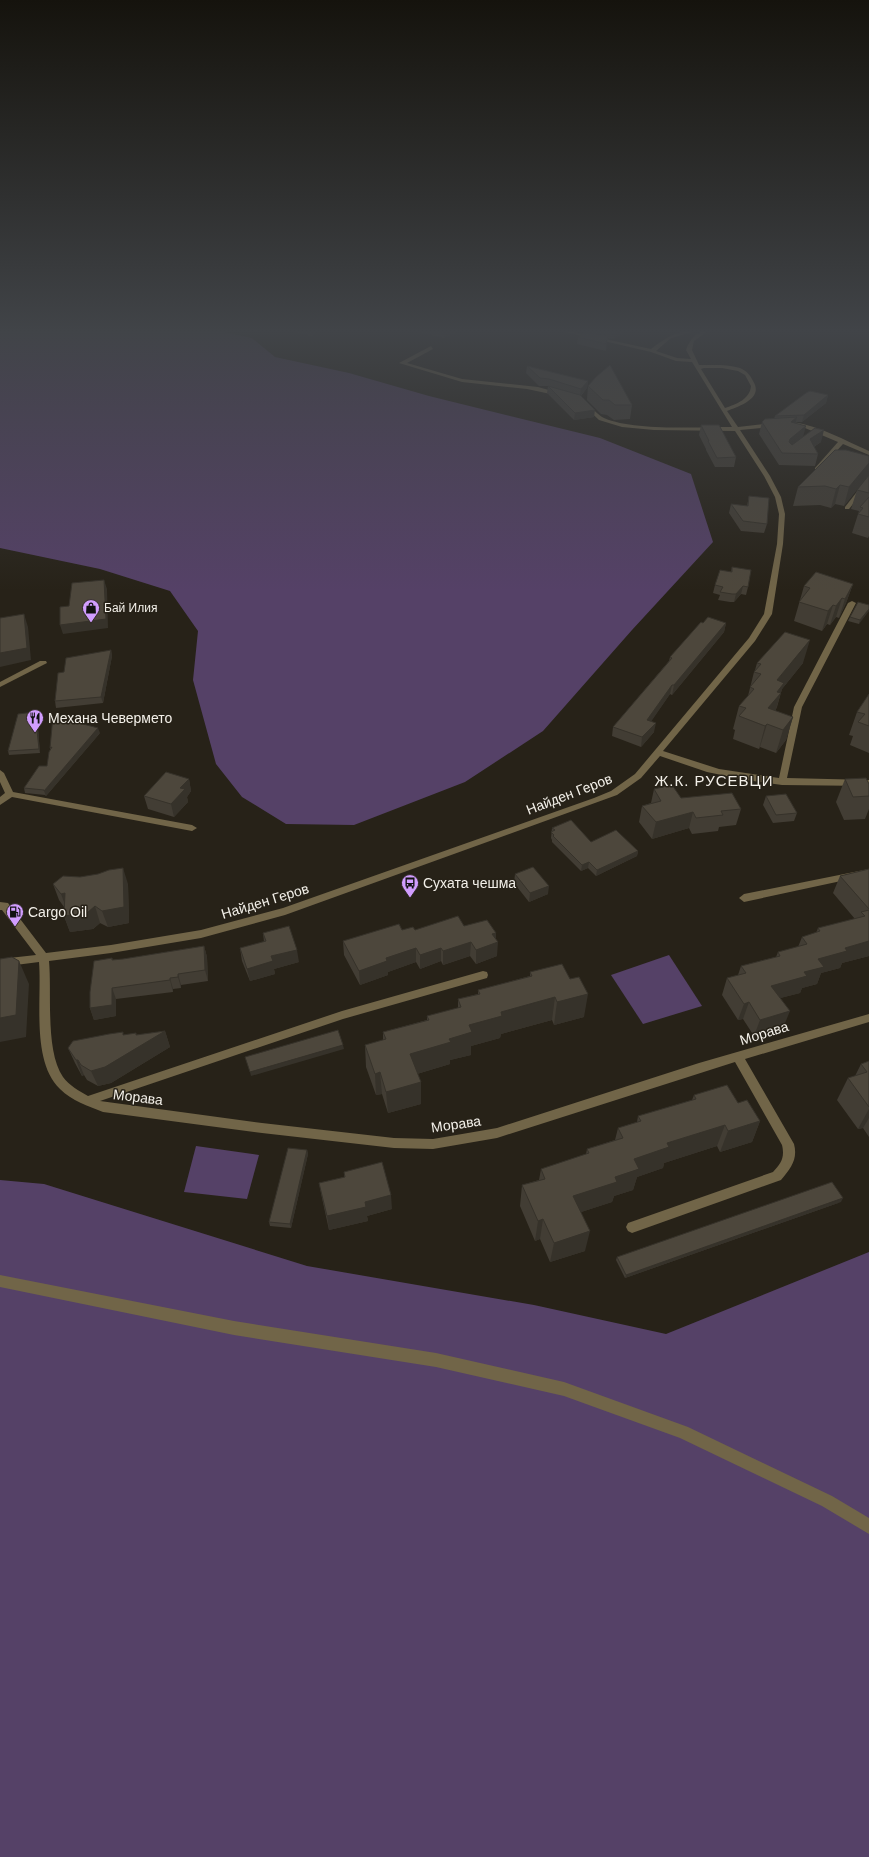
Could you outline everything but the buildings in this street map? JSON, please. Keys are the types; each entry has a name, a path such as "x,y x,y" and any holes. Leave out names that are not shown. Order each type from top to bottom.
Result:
{"street":[{"path":"600,418 622,425 654,428 737,429 778,425"},
{"name":"Найден Геров","path":"0,963 44,958 201,934 285,911 614,793 627,785 638,776 752,639 768,614 780,544 782,514 778,497 729,418"},
{"path":"785,424 806,426 869,453"},
{"path":"812,435 817,431"},
{"path":"817,469 842,441"},
{"path":"847,508 869,480"},
{"path":"782,782 798,707 852,603"},
{"path":"0,685 43,663"},
{"path":"658,752 701,768 728,774 782,782 869,783"},
{"path":"0,772 10,794"},
{"path":"0,802 10,794 192,828"},
{"path":"744,898 869,872"},
{"path":"0,906 5,906 44,958"},
{"name":"Морава","path":"44,958 48,1042 51,1063 58,1080 72,1093 86,1101 102,1107 262,1128 394,1143 433,1144 497,1133 738,1057 869,1018"},
{"path":"86,1101 342,1015 483,975"},
{"path":"632,1227 777,1176 789,1161 791,1153 788,1144 738,1057"},
{"path":"0,1281 234,1328 436,1360 564,1389 683,1432 827,1501 869,1526"}],"shaded area":[{"path":"0,418 517,418 600,438 691,474 713,542 632,630 543,731 465,782 354,825 286,824 242,797 216,764 193,680 198,631 170,591 100,569 0,548"},
{"path":"669,955 702,1006 643,1024 611,975"},
{"path":"196,1146 259,1155 247,1199 184,1192"},
{"path":"0,1180 44,1184 307,1266 534,1305 666,1334 869,1252 869,1857 0,1857"}],"place":[{"name":"Бай Илия","path":"91,623"},
{"name":"Механа Чевермето","path":"35,733"},
{"name":"Сухата чешма","path":"410,898"},
{"name":"Cargo Oil","path":"15,927"}],"district":[{"name":"Ж.К. РУСЕВЦИ","path":"714,781"}]}
